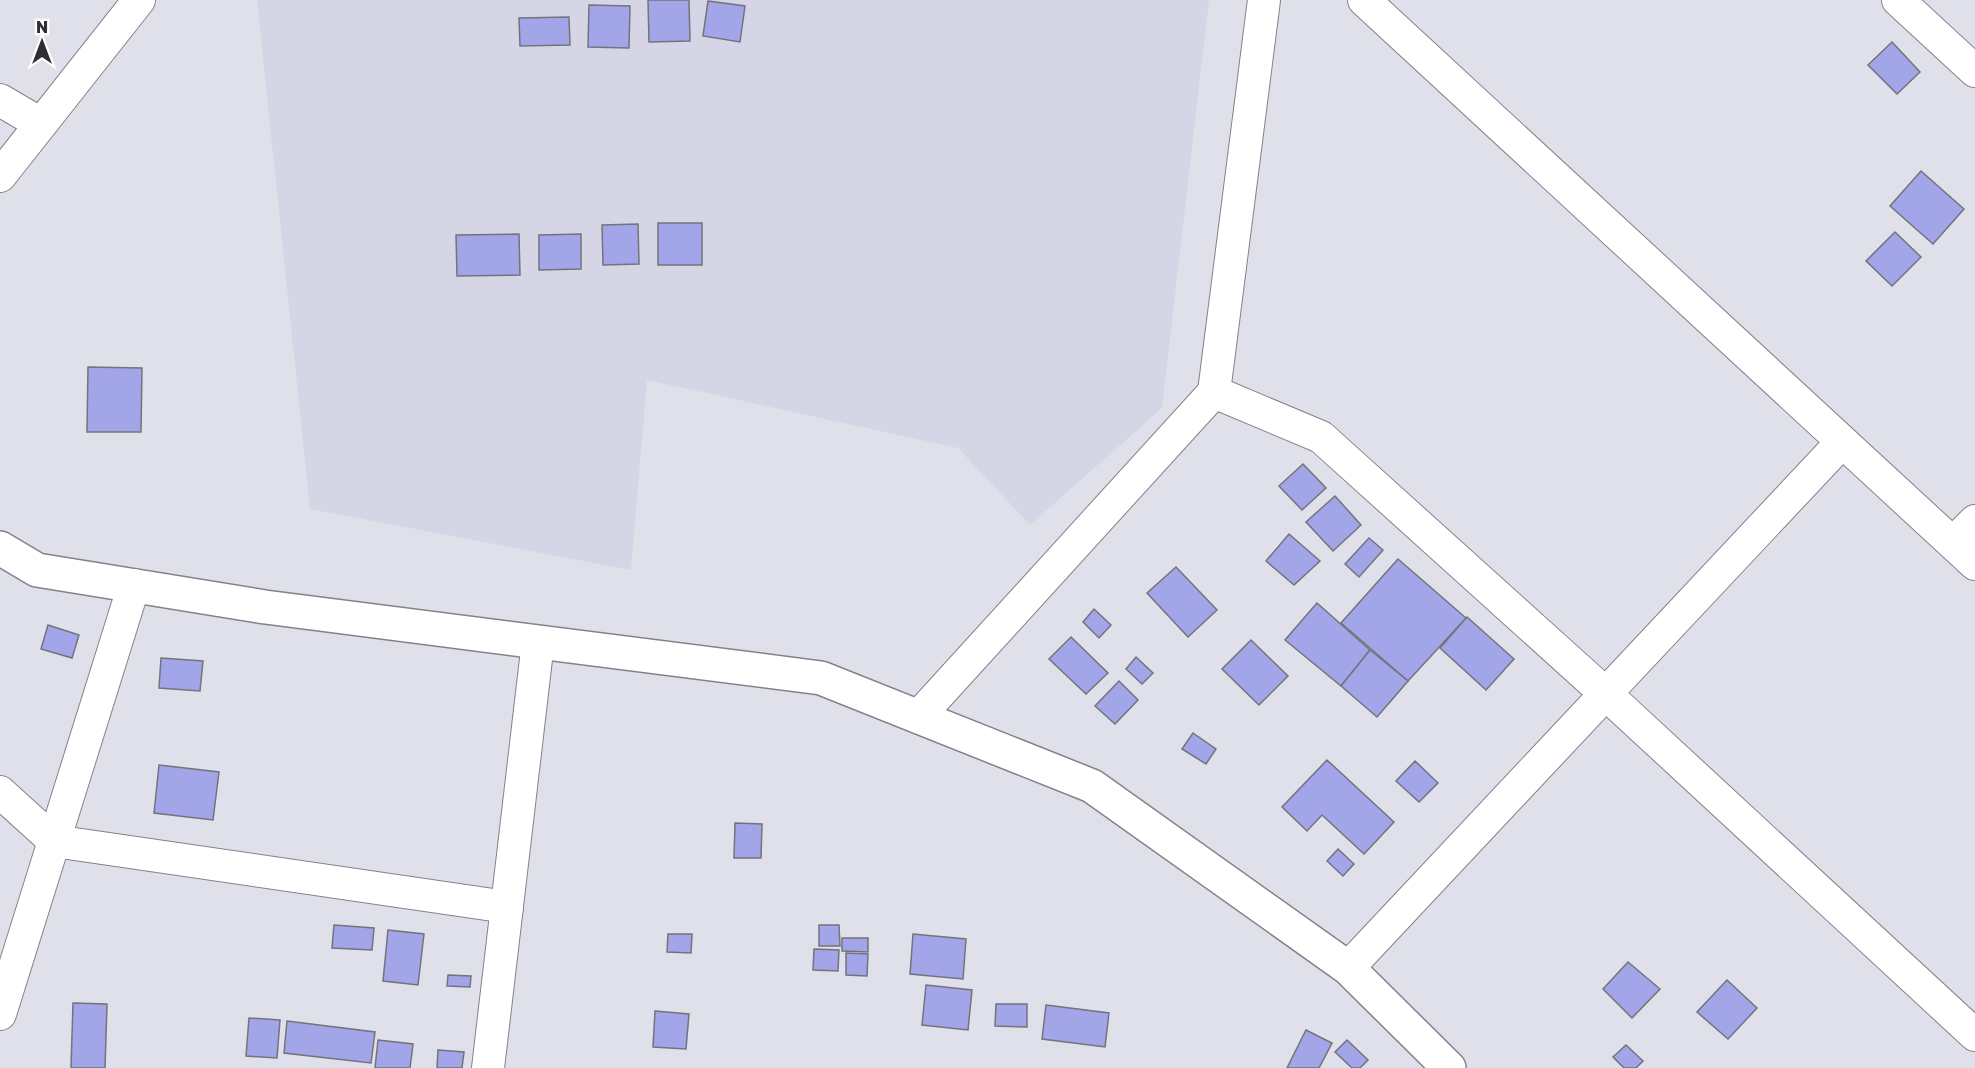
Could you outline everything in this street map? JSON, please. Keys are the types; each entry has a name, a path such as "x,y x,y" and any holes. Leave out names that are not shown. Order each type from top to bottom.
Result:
{"street":[{"path":"0,176 140,0"},
{"path":"918,717 1214,392 1264,0"},
{"path":"1364,0 1964,554 1975,520"},
{"path":"1898,0 1975,71"},
{"path":"0,100 41,124"},
{"path":"1214,392 1321,437 1606,694 1975,1035"},
{"path":"1348,968 1842,442"},
{"path":"0,548 37,570 264,607 821,678 1092,786 1348,968 1449,1068"},
{"path":"0,1014 134,585"},
{"path":"488,1068 538,642"},
{"path":"0,792 54,841 507,907"}],"shaded area":[{"path":"257,0 1209,0 1162,408 1030,525 958,448 647,380 631,570 310,509"}],"building":[{"path":"648,0 689,0 690,41 649,42"},
{"path":"708,1 745,6 740,42 703,36"},
{"path":"589,5 630,6 629,48 588,47"},
{"path":"569,17 570,45 520,46 519,18"},
{"path":"1892,42 1920,72 1897,94 1868,65"},
{"path":"1921,171 1964,209 1933,244 1890,206"},
{"path":"658,223 702,223 702,265 658,265"},
{"path":"638,224 639,264 603,265 602,225"},
{"path":"1895,232 1921,257 1892,286 1866,261"},
{"path":"519,234 520,275 457,276 456,235"},
{"path":"581,234 581,269 539,270 539,235"},
{"path":"88,367 142,368 141,432 87,432"},
{"path":"1303,464 1326,488 1302,510 1279,486"},
{"path":"1335,496 1361,525 1333,551 1306,522"},
{"path":"1289,534 1320,561 1294,585 1266,561"},
{"path":"1369,538 1383,550 1359,577 1345,564"},
{"path":"1398,559 1466,618 1408,681 1341,623"},
{"path":"1176,567 1217,610 1188,637 1147,593"},
{"path":"1317,603 1370,650 1341,686 1285,640"},
{"path":"1094,609 1111,625 1099,638 1083,622"},
{"path":"1467,617 1514,659 1486,690 1440,648"},
{"path":"48,625 79,635 72,658 41,649"},
{"path":"1071,637 1108,673 1086,694 1049,659"},
{"path":"1251,640 1288,676 1259,705 1222,669"},
{"path":"1370,650 1408,681 1377,717 1341,686"},
{"path":"1136,657 1153,673 1142,684 1126,669"},
{"path":"161,658 203,661 200,691 159,688"},
{"path":"1119,681 1138,700 1115,724 1095,706"},
{"path":"1193,733 1216,749 1206,764 1182,749"},
{"path":"1327,760 1394,822 1364,854 1322,815 1307,831 1282,807"},
{"path":"1415,761 1438,783 1419,802 1396,781"},
{"path":"159,765 219,772 213,820 154,813"},
{"path":"735,823 762,824 761,858 734,858"},
{"path":"1338,849 1354,864 1343,876 1327,861"},
{"path":"334,925 374,928 372,950 332,948"},
{"path":"819,925 839,925 840,946 819,946"},
{"path":"388,930 424,934 418,985 383,981"},
{"path":"668,934 692,934 691,953 667,952"},
{"path":"913,934 966,939 963,979 910,974"},
{"path":"842,938 868,938 868,952 842,951"},
{"path":"814,949 839,950 838,971 813,970"},
{"path":"846,953 868,954 867,976 846,975"},
{"path":"1628,962 1660,989 1632,1018 1603,989"},
{"path":"448,975 471,976 470,987 447,986"},
{"path":"1727,980 1757,1008 1728,1039 1697,1012"},
{"path":"926,985 972,990 968,1030 922,1025"},
{"path":"73,1003 107,1004 105,1068 71,1068"},
{"path":"996,1004 1027,1004 1027,1027 995,1026"},
{"path":"1046,1005 1109,1013 1105,1047 1042,1039"},
{"path":"655,1011 689,1014 686,1049 653,1047"},
{"path":"249,1018 280,1020 277,1058 246,1056"},
{"path":"287,1021 375,1032 371,1063 284,1053"},
{"path":"1306,1030 1332,1043 1319,1068 1287,1068"},
{"path":"378,1040 413,1044 410,1068 375,1068"},
{"path":"1347,1040 1368,1060 1360,1068 1352,1068 1335,1052"},
{"path":"1626,1045 1643,1061 1636,1068 1624,1068 1613,1057"},
{"path":"438,1050 464,1052 462,1068 437,1068"}]}
